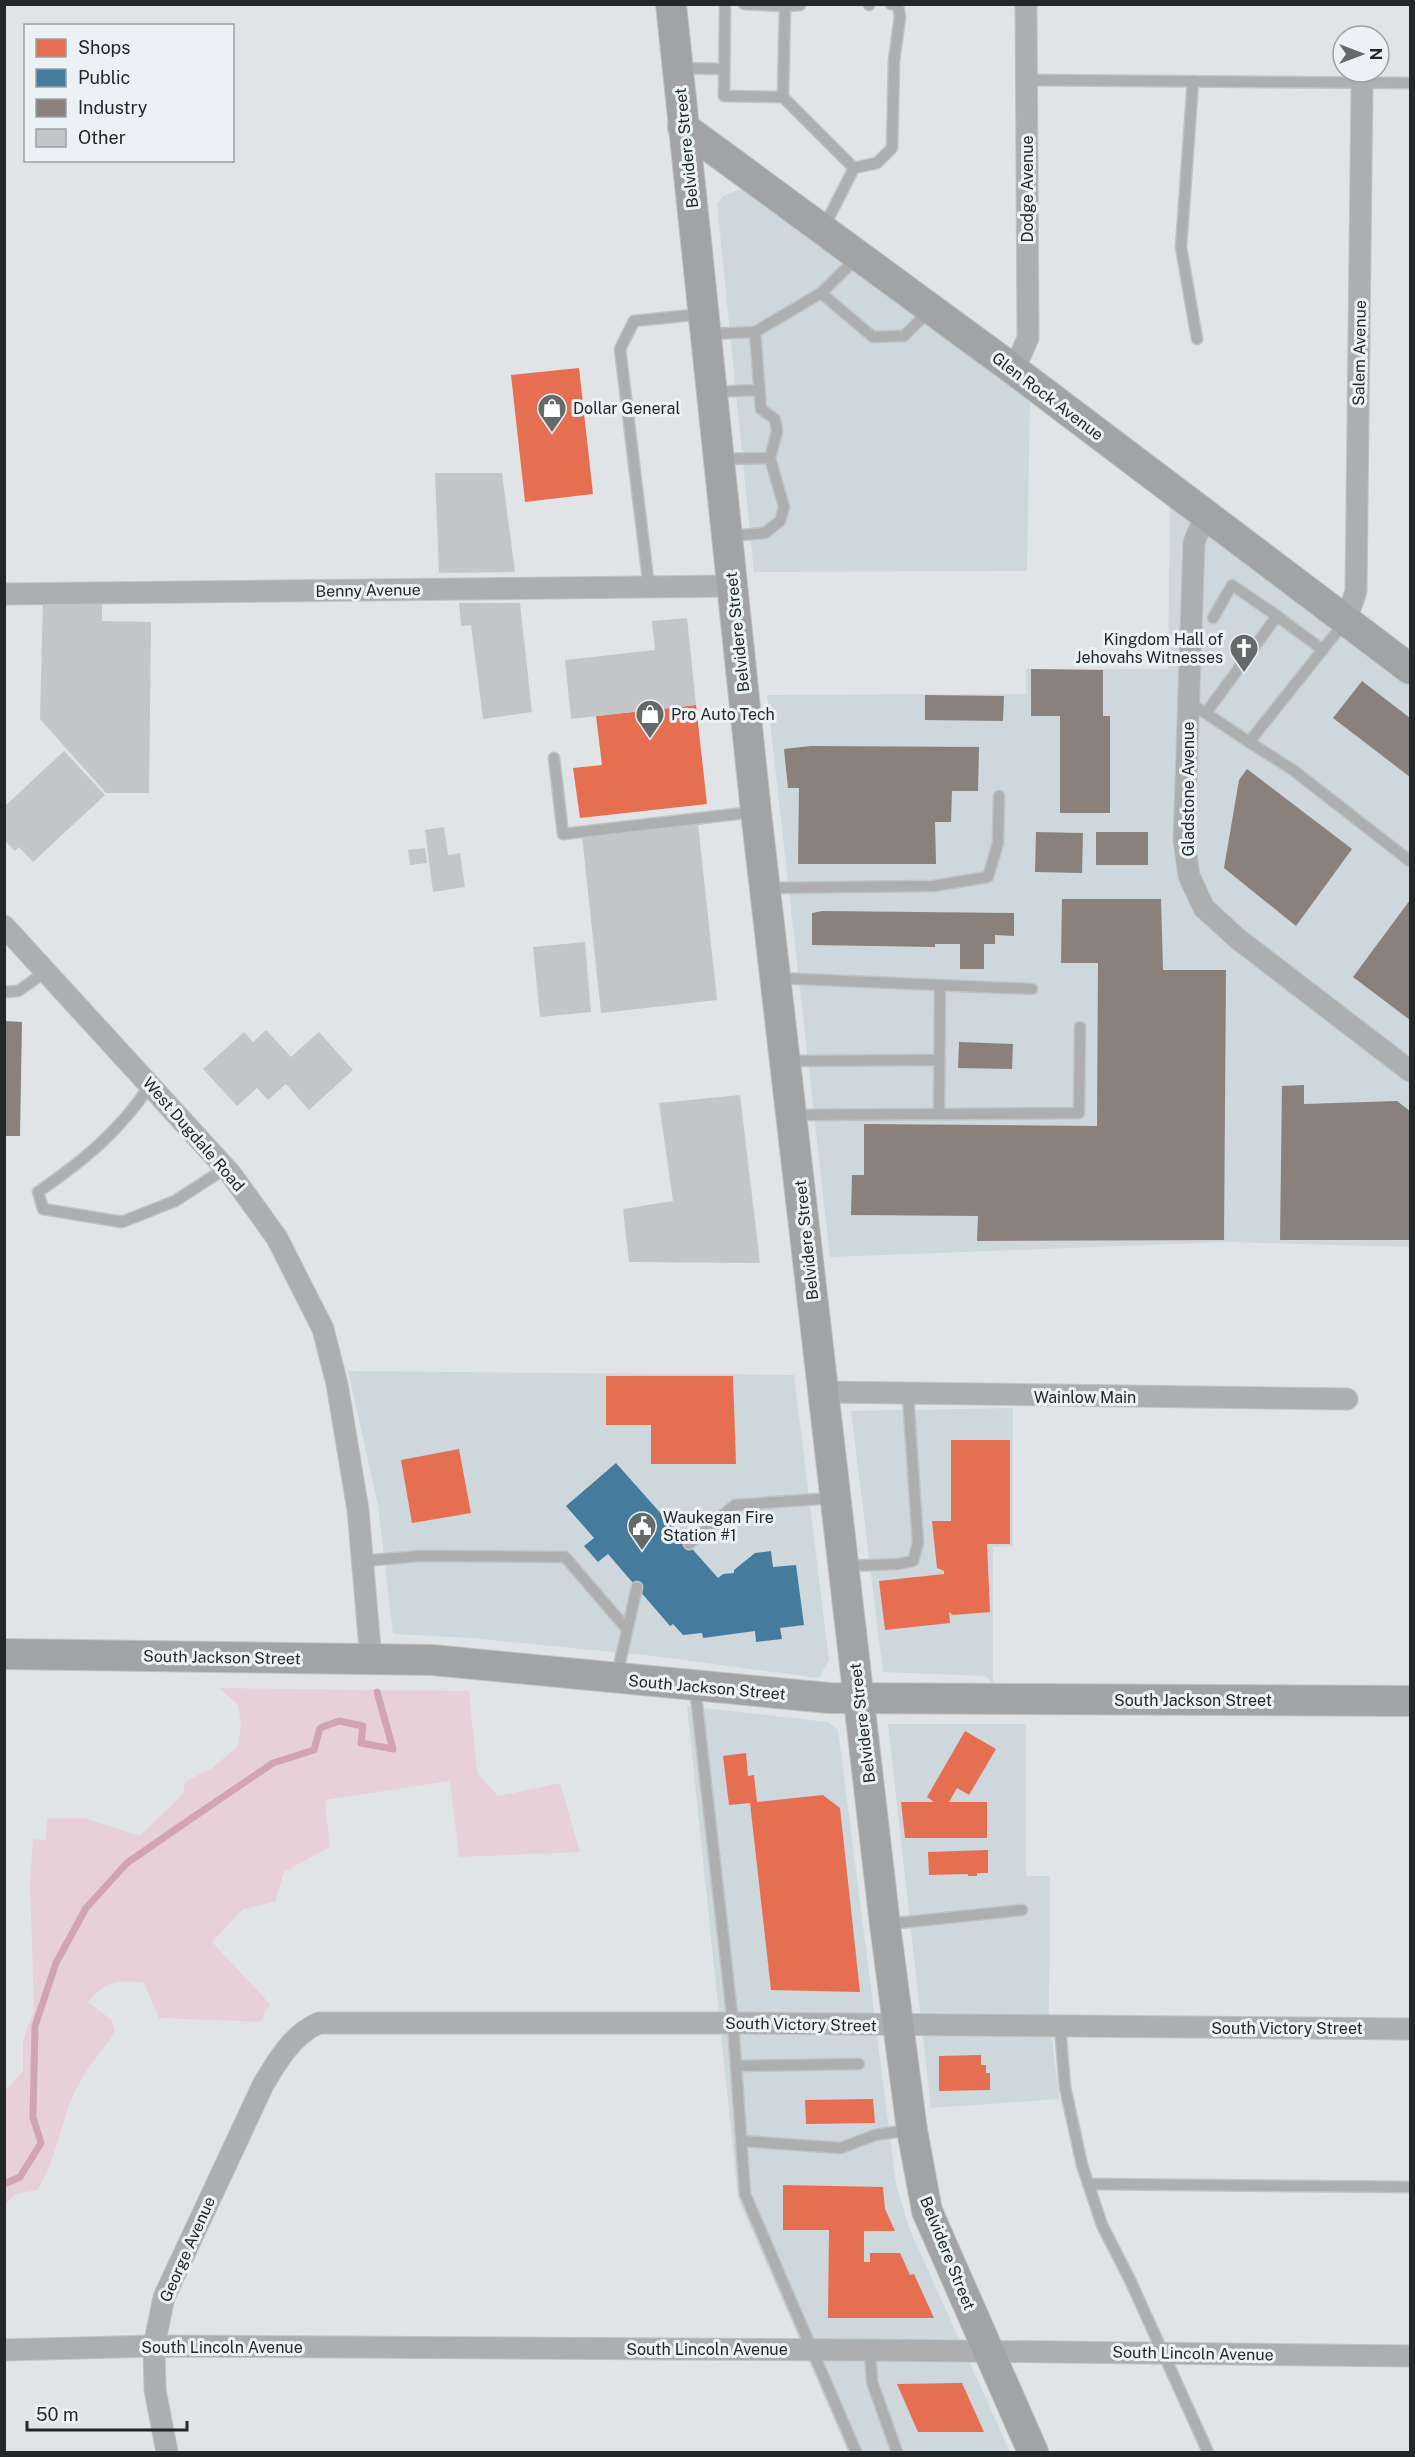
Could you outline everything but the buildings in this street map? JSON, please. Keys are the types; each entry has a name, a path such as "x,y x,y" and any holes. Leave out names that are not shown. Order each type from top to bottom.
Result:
{"main road":[{"name":"Belvidere Street","path":"671,4 756,812 885,1925 912,2130 927,2211 988,2350 1027,2451"},
{"name":"Glen Rock Avenue","path":"683,127 1014,370 1410,669"},
{"name":"South Jackson Street","path":"4,1654 370,1659 471,1663 695,1687 859,1698 1410,1701"}],"street":[{"name":"Dodge Avenue","path":"1014,370 1028,338 1026,4"},
{"name":"Salem Avenue","path":"1346,621 1356,591 1362,84"},
{"name":"Gladstone Avenue","path":"1206,514 1194,542 1197,707 1184,840 1189,876 1204,908 1238,939 1410,1071"},
{"name":"Benny Avenue","path":"4,594 732,586"},
{"name":"West Dugdale Road","path":"4,926 47,970 226,1168 277,1238 323,1329 348,1439 363,1561 370,1659"},
{"name":"Wainlow Main","path":"823,1392 908,1396 1347,1399"},
{"name":"South Victory Street","path":"245,2122 278,2061 306,2029 319,2023 733,2023 1410,2029"},
{"name":"George Avenue","path":"167,2452 155,2390 154,2346 164,2297 245,2122"},
{"name":"South Lincoln Avenue","path":"4,2350 154,2346 988,2350 1410,2356"}],"lane":[{"path":"725,4 728,18 727,82 724,96 783,97"},
{"path":"744,4 784,6 800,4"},
{"path":"854,168 877,163 892,148 894,61 900,17 898,6 891,4"},
{"path":"784,6 780,19 779,65 779,82 783,97 854,168"},
{"path":"677,68 726,66"},
{"path":"1027,80 1331,83"},
{"path":"1193,81 1181,247 1197,339"},
{"path":"1391,83 1410,83"},
{"path":"822,230 854,168"},
{"path":"649,587 620,349 634,321 704,324 755,332 821,293 859,256"},
{"path":"821,293 873,337 904,336 931,309"},
{"path":"727,536 765,533 780,521 784,507 770,458 777,431 775,419 761,409 757,390 755,332"},
{"path":"711,392 757,390"},
{"path":"718,459 770,458"},
{"path":"1213,618 1232,585 1323,650"},
{"path":"1277,616 1197,707 1293,770 1410,861"},
{"path":"1249,742 1346,621"},
{"path":"554,758 562,834 756,812"},
{"path":"766,888 933,886 988,877 998,843 999,796"},
{"path":"4,992 18,991 47,970"},
{"path":"776,978 1032,989"},
{"path":"939,1114 940,986"},
{"path":"792,1115 1079,1113 1080,1027"},
{"path":"786,1061 939,1060"},
{"path":"151,1084 132,1113 81,1163 38,1192 43,1209 122,1222 175,1201 226,1168"},
{"path":"843,1566 898,1564 913,1561 918,1543 908,1396"},
{"path":"689,1544 735,1505 836,1498"},
{"path":"363,1561 420,1556 565,1557 627,1629"},
{"path":"616,1679 637,1587"},
{"path":"695,1687 733,2023 745,2194 856,2452"},
{"path":"885,1925 1022,1910"},
{"path":"1059,2027 1065,2086 1089,2184 1102,2225 1130,2280 1208,2452"},
{"path":"736,2066 859,2064"},
{"path":"742,2141 841,2148 875,2135 912,2130"},
{"path":"1089,2184 1410,2187"},
{"path":"870,2350 872,2382 897,2452"}],"shaded area":[{"path":"740,189 751,193 1030,398 1027,571 754,572 717,204 723,196"},
{"path":"1170,501 1410,684 1410,1247 1227,1242 830,1257 767,695 1026,694 1026,669 1168,669"},
{"path":"348,1371 794,1375 829,1660 819,1678 654,1656 471,1638 393,1634 378,1505"},
{"path":"1013,1408 1013,1546 993,1547 993,1683 985,1676 883,1672 851,1411"},
{"path":"219,1688 469,1691 477,1773 498,1796 560,1783 580,1852 459,1857 450,1781 325,1800 330,1847 284,1872 275,1902 243,1909 212,1942 270,2004 260,2022 159,2018 144,1983 119,1982 101,1990 88,2002 112,2020 115,2033 75,2091 54,2154 37,2190 16,2194 5,2204 5,2091 23,2071 23,2041 34,2010 30,1883 33,1839 46,1840 47,1818 84,1818 140,1836 183,1794 185,1782 212,1768 238,1746 241,1725 238,1705"},
{"path":"687,1706 827,1722 838,1730 896,2184 909,2228 1010,2452 848,2452 738,2198"},
{"path":"888,1724 1026,1724 1026,1876 1050,1876 1049,2010 1059,2099 931,2108"}],"waterway":[{"path":"4,2184 20,2177 41,2143 33,2117 35,2026 56,1963 86,1908 127,1863 273,1763 314,1750 320,1728 339,1721 363,1726 361,1743 393,1749 377,1692"}],"place":[{"name":"Dollar General","path":"552,434"},
{"name":"Kingdom Hall of Jehovahs Witnesses","path":"1244,674"},
{"name":"Pro Auto Tech","path":"650,740"},
{"name":"Waukegan Fire Station #1","path":"642,1552"}]}
